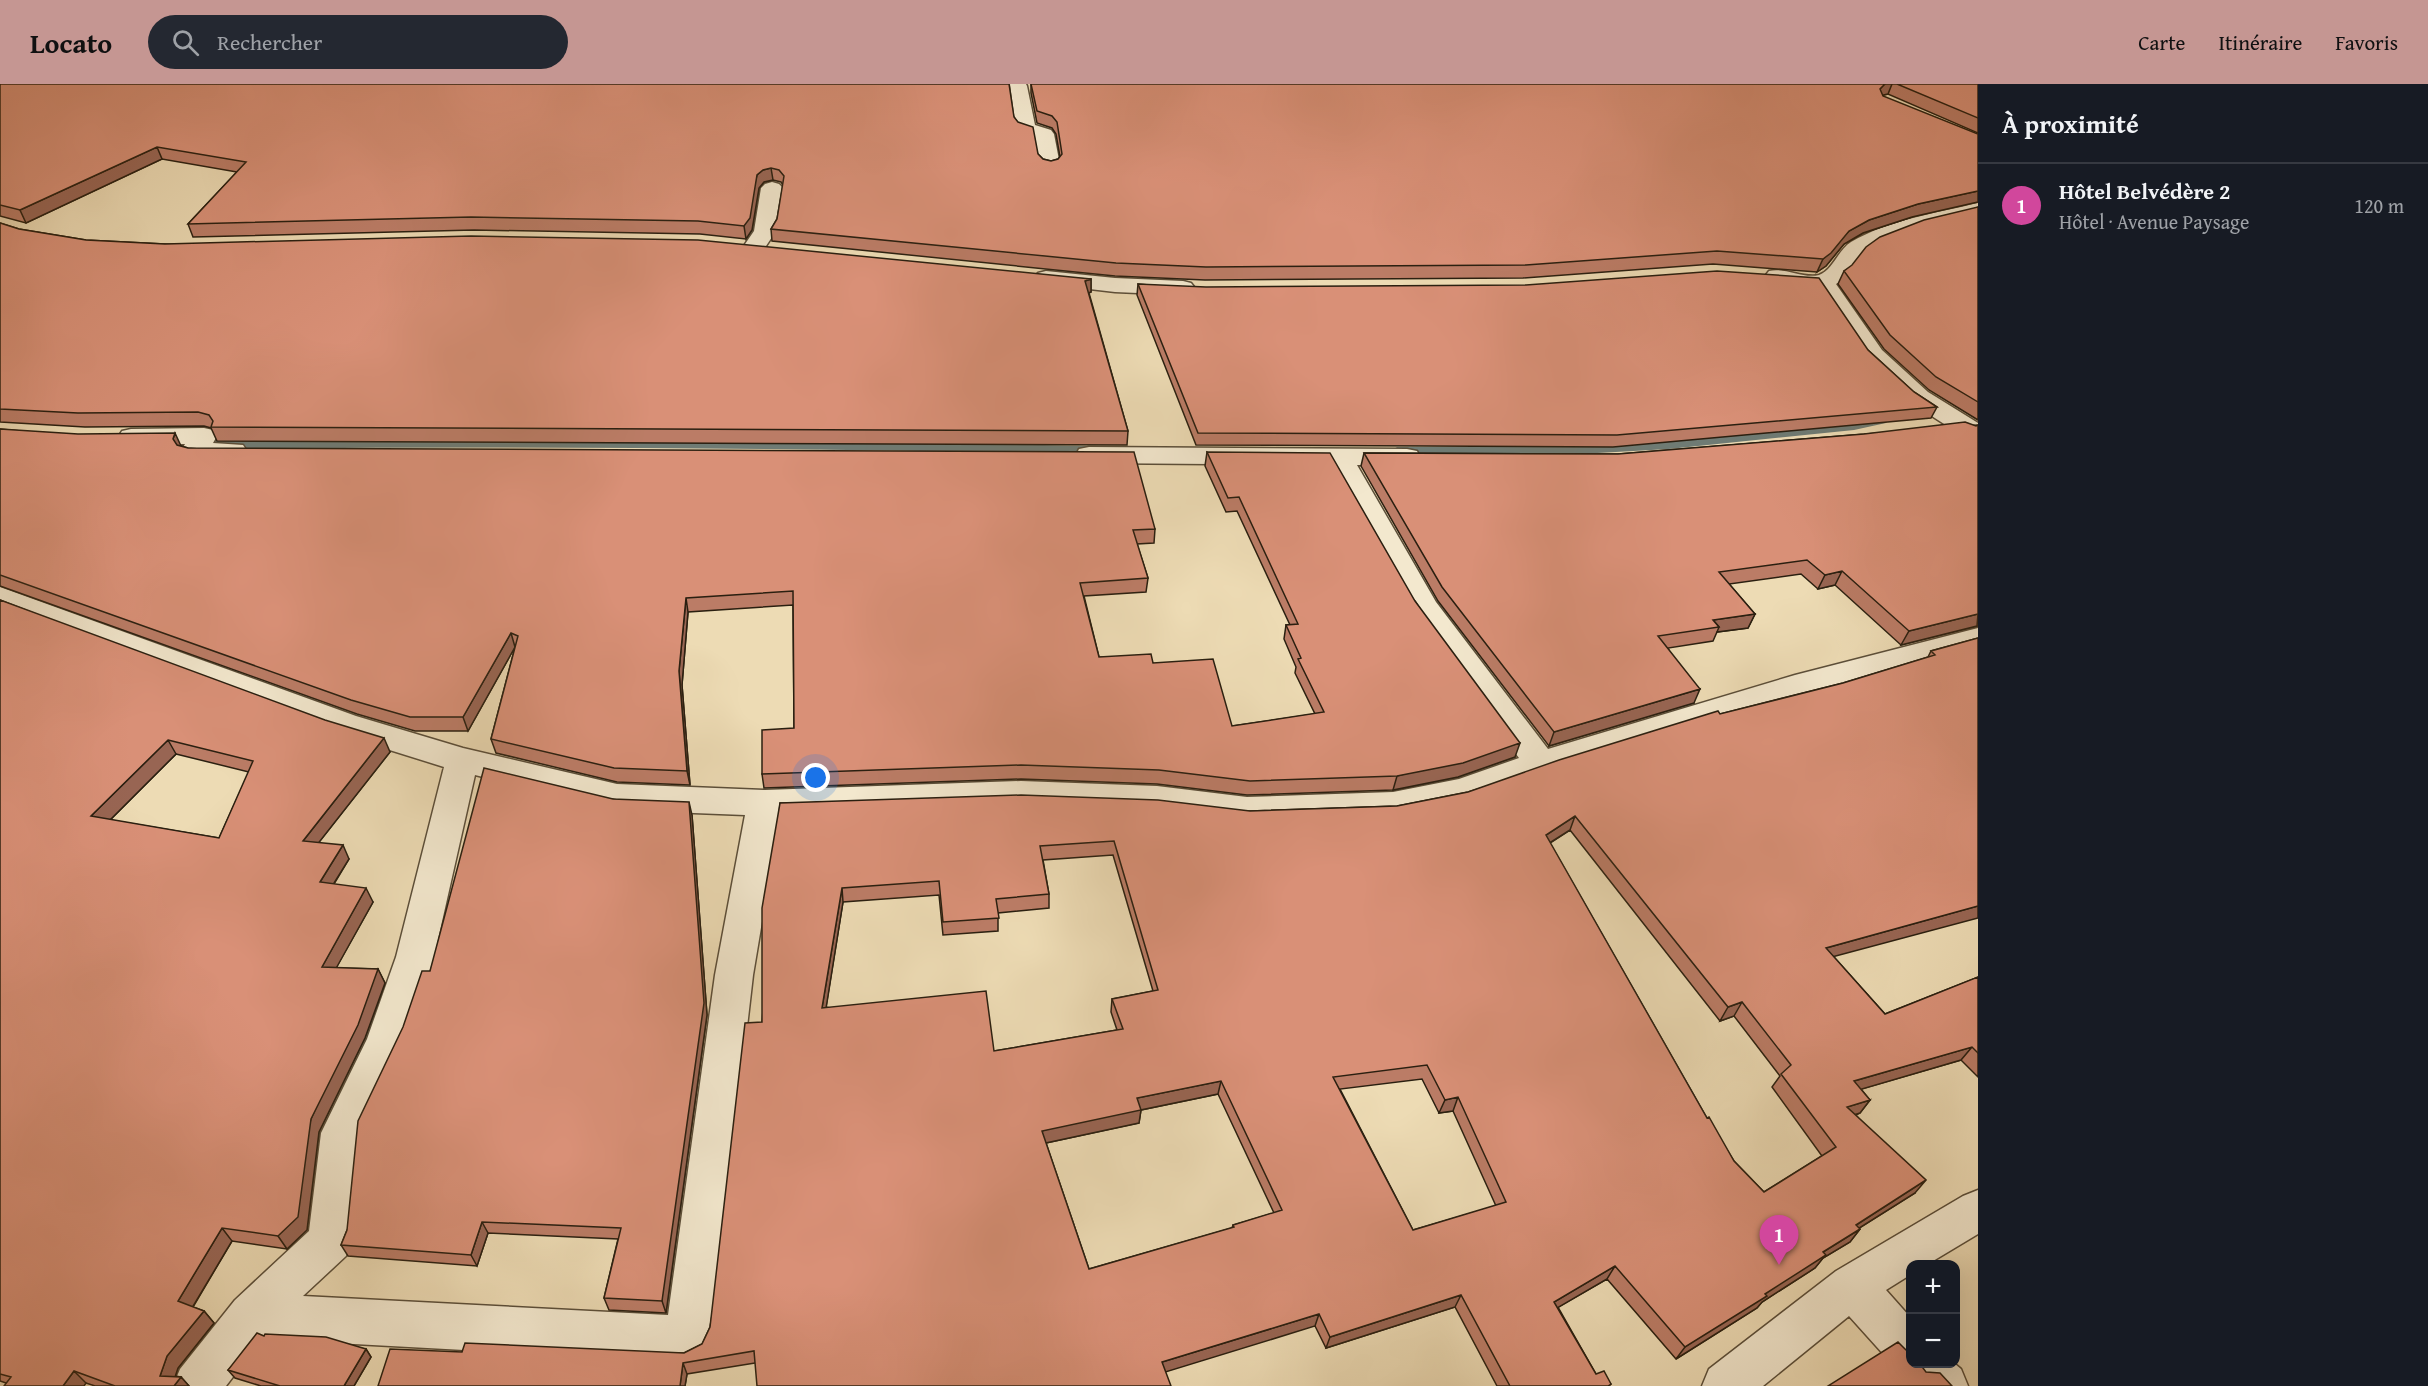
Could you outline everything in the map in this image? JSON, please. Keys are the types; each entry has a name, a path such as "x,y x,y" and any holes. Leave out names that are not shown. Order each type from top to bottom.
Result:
{"street":[{"path":"998,86 1027,86 1026,128 1044,134 1050,165"},
{"path":"772,188 765,231 743,246 777,250"},
{"path":"1758,275 1822,281 1838,273 1844,260 1856,248 1884,235 1978,209"},
{"path":"1020,275 1115,285 1205,289"},
{"path":"1822,281 1873,356 1919,397 1970,430"},
{"path":"1921,429 1970,430"},
{"path":"109,437 204,436 194,451 254,452"},
{"path":"1065,455 1427,457"},
{"path":"1339,457 1424,607 1541,763"},
{"path":"0,597 344,724 462,760 617,797 765,803 1021,794 1157,799 1247,810 1393,805 1463,791 1541,763 1795,686 1978,638"},
{"path":"197,1386 251,1316 330,1241 342,1133 387,1039 415,957 462,760"},
{"path":"251,1316 688,1339 734,975 765,803"},
{"path":"1726,1386 1852,1286 1978,1210"},
{"path":"1852,1286 1906,1345"},
{"path":"1927,1368 1944,1386"}],"building":[{"path":"0,84 1009,84 1014,117 1018,122 1033,127 1038,154 1043,159 1051,161 1058,159 1062,154 1057,122 1052,116 1037,111 1031,84 1885,84 1880,89 1883,96 1978,134 1978,191 1918,204 1869,220 1849,231 1823,259 1717,251 1526,265 1206,267 1116,263 771,229 777,219 784,176 779,170 771,168 757,175 750,218 744,226 698,221 471,217 188,224 246,162 157,147 20,210 0,205"},
{"path":"1897,84 1978,84 1978,118"},
{"path":"1978,207 1978,402 1936,377 1890,335 1844,271 1852,265 1866,247 1880,237 1924,220"},
{"path":"0,223 19,229 86,240 165,244 471,236 698,240 1091,279 1085,281 1128,431 211,427 213,421 209,415 198,412 78,413 0,409"},
{"path":"1717,271 1819,278 1868,350 1914,392 1937,407 1617,435 1198,433 1138,284 1206,287 1526,285"},
{"path":"1965,422 1978,425 1978,614 1909,631 1842,571 1825,575 1807,560 1719,572 1755,614 1713,620 1719,627 1658,636 1700,689 1554,732 1442,587 1364,453 1618,454 1864,434"},
{"path":"0,429 78,434 175,433 173,439 177,445 188,448 1134,452 1155,529 1133,530 1148,578 1080,583 1099,657 1151,654 1153,663 1213,659 1232,726 1324,712 1298,659 1301,658 1286,625 1298,624 1239,497 1228,498 1207,452 1330,453 1415,601 1520,743 1463,763 1397,776 1250,781 1159,770 1021,765 762,774 762,730 794,728 793,591 686,598 679,671 687,771 614,768 491,739 518,636 511,633 463,717 410,717 351,700 0,575"},
{"path":"0,600 325,720 384,738 303,841 343,845 320,882 366,888 322,967 378,969 358,1025 311,1119 298,1217 278,1236 222,1228 178,1301 204,1311 167,1356 160,1376 181,1377 174,1386 115,1386 74,1371 63,1386 4,1386 11,1377 0,1374","holes":["168,740 253,761 219,838 91,816"]},
{"path":"1978,638 1978,906 1826,948 1885,1014 1978,977 1978,1053 1972,1047 1854,1081 1870,1100 1847,1107 1926,1180 1856,1225 1860,1229 1823,1252 1826,1255 1765,1294 1767,1296 1685,1347 1615,1266 1554,1302 1596,1374 1604,1371 1611,1384 1608,1386 1510,1386 1461,1295 1330,1337 1319,1314 1162,1362 1171,1386 757,1386 754,1351 683,1363 680,1386 378,1386 390,1349 462,1352 465,1343 684,1353 702,1344 710,1327 745,1023 762,1022 762,908 780,803 1021,795 1158,800 1250,811 1397,806 1468,792 1559,760 1718,711 1720,714 1843,683 1935,655 1931,651","holes":["1575,816 1728,1007 1742,1002 1791,1065 1781,1074 1836,1147 1764,1192 1734,1161 1709,1117 1707,1118 1546,835","1114,841 1158,990 1112,999 1123,1029 994,1051 986,991 822,1008 842,888 939,881 943,922 999,918 996,899 1049,894 1040,846","1427,1065 1445,1100 1458,1097 1506,1202 1413,1230 1333,1077","1221,1081 1282,1210 1233,1225 1234,1227 1089,1269 1042,1131 1141,1110 1137,1098"]},
{"path":"484,768 613,799 689,802 704,1003 662,1301 604,1298 621,1228 482,1222 471,1255 341,1245 347,1230 358,1121 403,1027 422,971 430,971"},
{"path":"257,1333 264,1336 265,1334 326,1337 366,1349 344,1386 280,1386 228,1370"},
{"path":"1898,1342 1906,1350 1906,1368 1923,1368 1926,1372 1940,1373 1952,1386 1828,1386"}],"waterway":[{"path":"1397,451 1562,451 1669,445 1854,426 1882,420"},
{"path":"161,446 346,443 891,446 1097,450"}],"place":[{"name":"Hôtel Belvédère 2","path":"1779,1265"}]}
